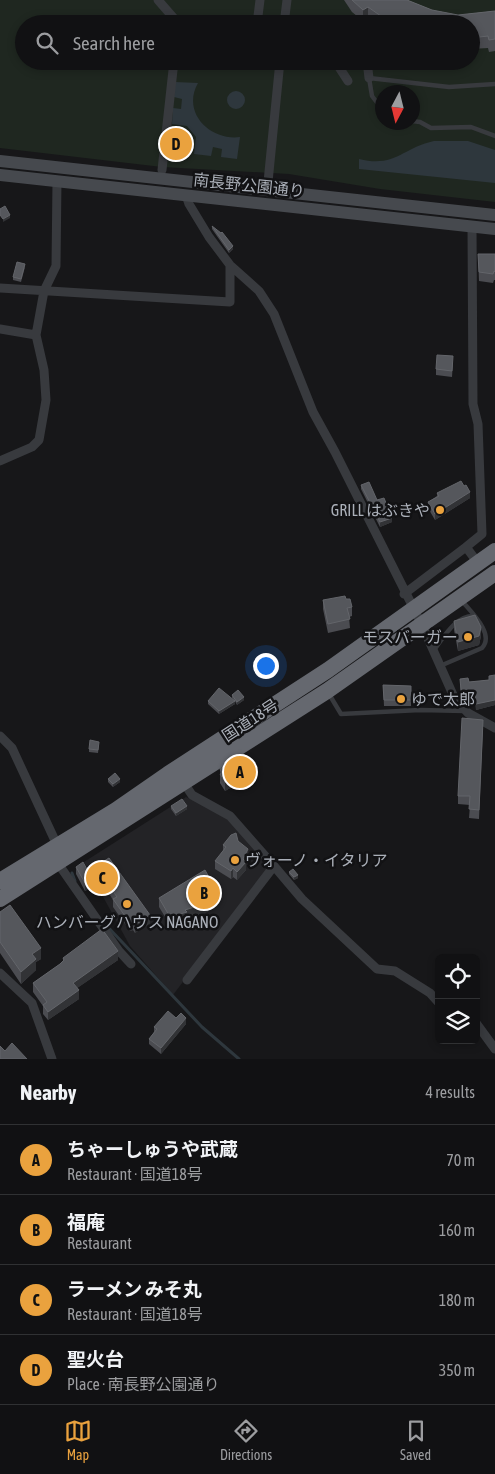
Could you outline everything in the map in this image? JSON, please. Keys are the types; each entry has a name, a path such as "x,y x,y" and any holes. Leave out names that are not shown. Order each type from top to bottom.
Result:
{"highway":[{"name":"国道18号","path":"0,881 58,854 184,783 327,691 418,618 478,563 495,551"},
{"name":"国道18号","path":"0,899 58,854 328,670 418,618 460,598 493,579"}],"street":[{"path":"158,0 171,15"},
{"path":"258,15 260,0"},
{"path":"285,15 287,0"},
{"path":"162,170 173,70"},
{"path":"268,182 279,70"},
{"path":"341,70 348,80"},
{"path":"368,70 369,78"},
{"name":"南長野公園通り","path":"0,161 495,215"},
{"name":"南長野公園通り","path":"0,174 495,229"},
{"path":"0,461 32,448 39,440 46,400 44,370 36,335 44,291 56,266 57,181"},
{"path":"186,195 189,204 209,236 230,264 259,291 274,314 313,412 335,452 404,594 418,618 454,697 466,711 495,728"},
{"path":"404,594 482,534 478,424 473,404 472,226"},
{"path":"0,288 230,302 230,264"},
{"path":"0,330 36,335"},
{"path":"466,547 478,563"},
{"path":"0,736 12,748 58,854 118,951 130,964"},
{"path":"184,783 192,795 230,816 302,900 377,969 395,970 430,993 435,999"},
{"path":"187,980 274,866"},
{"path":"0,973 32,1003 52,1059"},
{"path":"480,1028 495,1049"}],"lane":[{"path":"375,100 372,96 369,78 449,88 495,84"},
{"path":"420,122 431,128 440,126 471,128 495,136"},
{"path":"440,666 482,648 488,638 485,630 460,598"},
{"path":"433,651 458,621 465,617 474,616"},
{"path":"327,691 341,714 420,710 466,711"}],"shaded area":[{"path":"0,0 495,0 495,202 380,189 289,174 162,167 0,148"},
{"path":"175,82 198,83 193,105 196,114 209,130 229,137 240,137 237,159 221,157 222,149 213,147 211,156 194,154 196,137 187,126 172,124 173,108 181,109 182,99 174,97"},
{"path":"236,91 242,94 245,100 242,106 236,109 230,106 227,100 230,94"},
{"path":"434,141 468,141 495,150 495,183 359,169 359,159 381,161 390,159"},
{"path":"186,797 205,805 230,821 268,864 268,869 173,995 130,946 84,862"}],"building":[{"path":"352,0 407,0 432,10 458,15 379,15 368,7 363,10"},
{"path":"495,11 495,39 489,40 488,36 480,37 480,15 458,15"},
{"path":"5,206 10,215 3,219 0,215 0,209"},
{"path":"212,226 222,232 233,246 229,250"},
{"path":"478,254 495,254 495,272 493,274 479,272"},
{"path":"17,262 25,264 21,279 13,277"},
{"path":"437,355 453,356 452,371 436,369"},
{"path":"461,481 470,492 435,514 428,502 439,496 437,493"},
{"path":"369,482 377,500 384,498 392,518 380,522 361,485"},
{"path":"345,596 346,599 350,599 352,607 347,608 350,619 328,624 323,600"},
{"path":"475,615 481,627 479,636 458,642 454,621"},
{"path":"495,675 495,700 476,704 475,693 465,695 461,690 460,679 468,678 469,682 489,680 489,676"},
{"path":"383,685 411,686 411,700 384,700"},
{"path":"219,688 235,701 219,711 208,701"},
{"path":"238,690 244,697 237,702 232,695"},
{"path":"462,718 483,720 479,810 469,809 470,796 458,796"},
{"path":"90,740 99,742 98,750 89,749"},
{"path":"244,754 255,770 246,775 244,772 225,782 220,774 222,773 220,769"},
{"path":"115,773 120,779 113,784 108,779"},
{"path":"182,799 187,806 176,813 171,806"},
{"name":"ヴォーノ・イタリア","path":"236,833 238,841 248,849 243,859 246,862 237,872 233,868 231,871 215,861 226,847 223,845 231,835"},
{"path":"109,858 150,915 135,925 133,922 130,923 113,899 117,897 102,875 85,883 76,867 83,862 88,871"},
{"path":"293,869 298,875 294,877 289,872"},
{"path":"205,870 217,892 211,895 213,899 207,903 185,910 187,912 170,917 159,898"},
{"path":"10,905 41,948 32,954 36,959 21,972 0,942 0,912"},
{"path":"102,929 118,951 73,983 79,990 48,1012 43,1005 47,1002 33,983 60,964 64,960 63,958"},
{"path":"168,1011 176,1018 181,1013 186,1018 161,1048 149,1039 157,1029 154,1027"},
{"path":"12,1043 27,1059 0,1059 0,1046 5,1051"}],"waterway":[{"path":"72,873 75,881"},
{"path":"106,925 202,1027 239,1059"}],"place":[{"name":"聖火台","path":"176,144"},
{"name":"GRILL はぶきや","path":"440,510"},
{"name":"モスバーガー","path":"468,637"},
{"name":"ゆで太郎","path":"401,699"},
{"name":"ちゃーしゅうや武蔵","path":"240,772"},
{"name":"ヴォーノ・イタリア","path":"235,860"},
{"name":"ラーメン みそ丸","path":"102,878"},
{"name":"福庵","path":"204,893"},
{"name":"ハンバーグハウス NAGANO","path":"127,904"}]}
